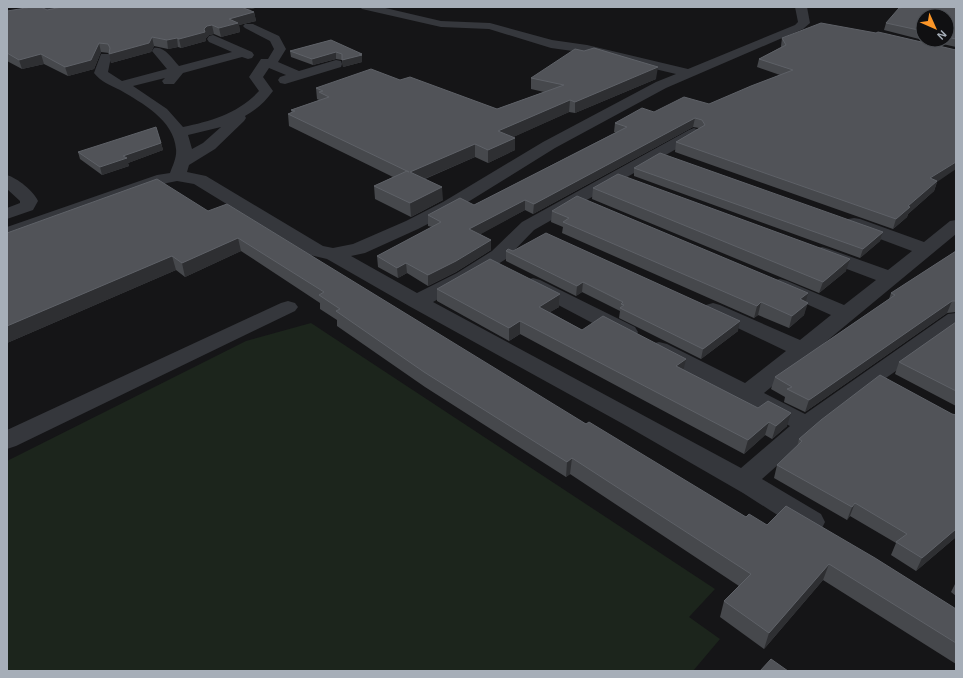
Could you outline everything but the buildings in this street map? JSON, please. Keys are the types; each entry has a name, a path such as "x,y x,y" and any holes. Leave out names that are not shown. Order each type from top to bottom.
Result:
{"street":[{"path":"7,16 58,7"},
{"path":"366,7 398,13 422,21 441,24 490,26 551,44 587,49 689,73"},
{"path":"333,254 358,249 412,225 449,206 549,144 661,85 799,27 811,24 801,7"},
{"path":"249,26 275,39 280,49 256,77 266,91"},
{"path":"213,39 298,76"},
{"path":"158,51 176,71"},
{"path":"122,86 243,53"},
{"path":"105,57 102,72 106,78 149,102 170,120 179,133 184,148 180,169"},
{"path":"7,234 147,183 180,169 209,146 259,100 266,91 277,84 336,64"},
{"path":"149,102 174,77 176,71"},
{"path":"179,133 219,122 247,110"},
{"path":"416,302 464,277 489,261 499,254 528,226 617,177 694,132"},
{"path":"658,153 681,161"},
{"path":"180,169 190,177 200,180 233,199 304,244 317,251 333,254 416,302 744,480 830,534"},
{"path":"617,177 640,185"},
{"path":"7,180 28,198 29,201 27,206 7,214"},
{"path":"576,200 598,209"},
{"path":"837,217 926,249"},
{"path":"528,226 550,236"},
{"path":"747,394 955,227"},
{"path":"809,248 890,278"},
{"path":"489,261 807,425"},
{"path":"766,280 847,314"},
{"path":"695,301 803,350"},
{"path":"7,440 288,307"},
{"path":"744,480 807,425 956,319"},
{"path":"876,375 896,386"}],"shaded area":[{"path":"311,323 715,589 689,617 720,639 693,671 7,671 7,461 246,341"}]}
